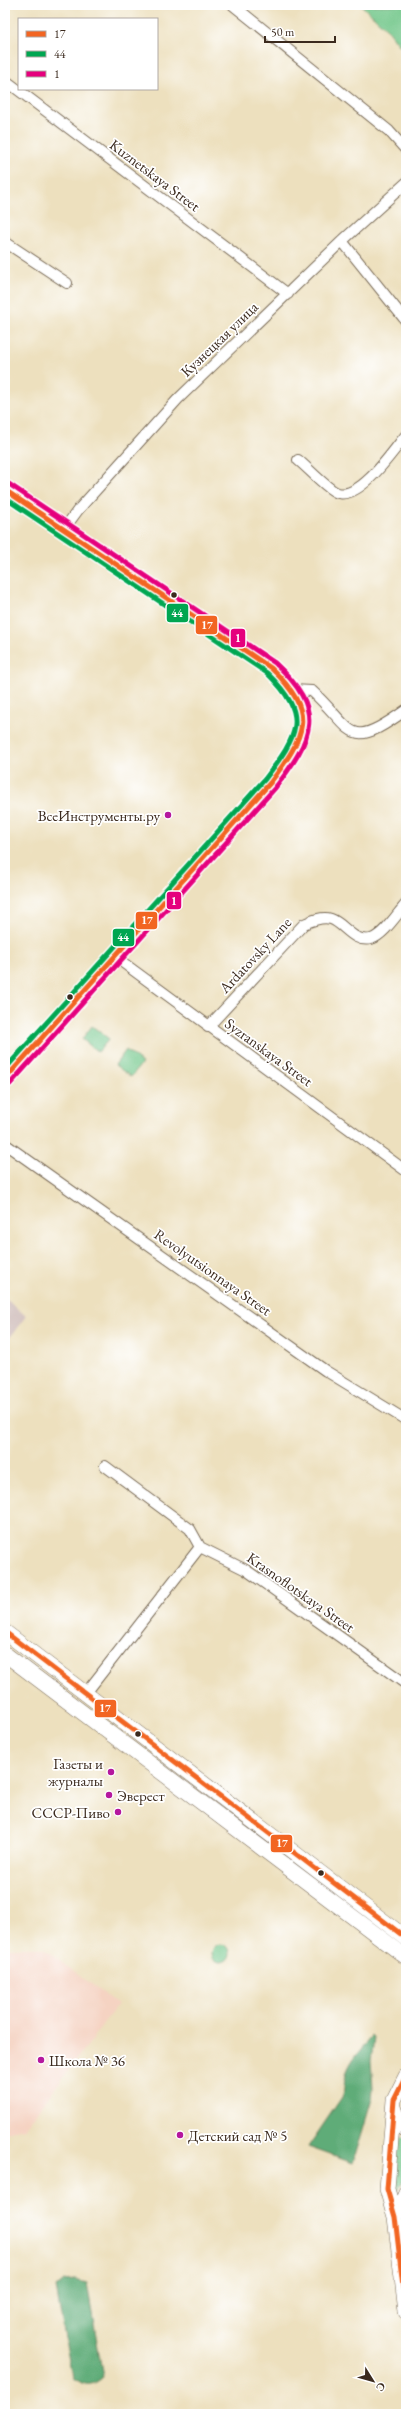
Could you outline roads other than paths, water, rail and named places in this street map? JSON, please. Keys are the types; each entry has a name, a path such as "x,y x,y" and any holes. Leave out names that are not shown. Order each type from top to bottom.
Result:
{"street":[{"path":"233,5 389,131 406,150"},
{"name":"Kuznetskaya Street","path":"5,80 18,90"},
{"name":"Kuznetskaya Street","path":"18,90 288,294"},
{"name":"Кузнецкая улица","path":"64,529 78,510 178,400 342,241 406,183"},
{"path":"342,241 406,322"},
{"path":"5,242 67,283"},
{"path":"298,460 337,493 348,494 363,486 406,435"},
{"path":"5,490 271,668 293,690 300,703 303,719 300,738 288,759 171,895 114,956 5,1080"},
{"path":"293,690 312,691 344,727 358,734 370,733 406,710"},
{"name":"Ardatovsky Lane","path":"208,1027 304,924 317,919 330,918 358,938 372,939 383,930 406,904"},
{"name":"Syzranskaya Street","path":"114,956 208,1027 406,1171"},
{"name":"Revolyutsionnaya Street","path":"5,1144 326,1371 406,1420"},
{"path":"75,1708 200,1547 190,1529 104,1466"},
{"name":"Krasnoflotskaya Street","path":"200,1547 246,1570 406,1684"},
{"path":"5,1632 406,1938"},
{"path":"5,1654 406,1957"},
{"path":"406,2076 394,2100 387,2188 395,2217 406,2312"},
{"path":"394,2100 399,2121 406,2130"},
{"path":"395,2217 406,2193"}],"place":[{"name":"ВсеИнструменты.ру","path":"168,815"},
{"name":"Газеты и журналы","path":"111,1772"},
{"name":"Эверест","path":"109,1795"},
{"name":"СССР-Пиво","path":"118,1812"},
{"name":"Школа № 36","path":"41,2060"},
{"name":"Детский сад № 5","path":"180,2135"}]}
